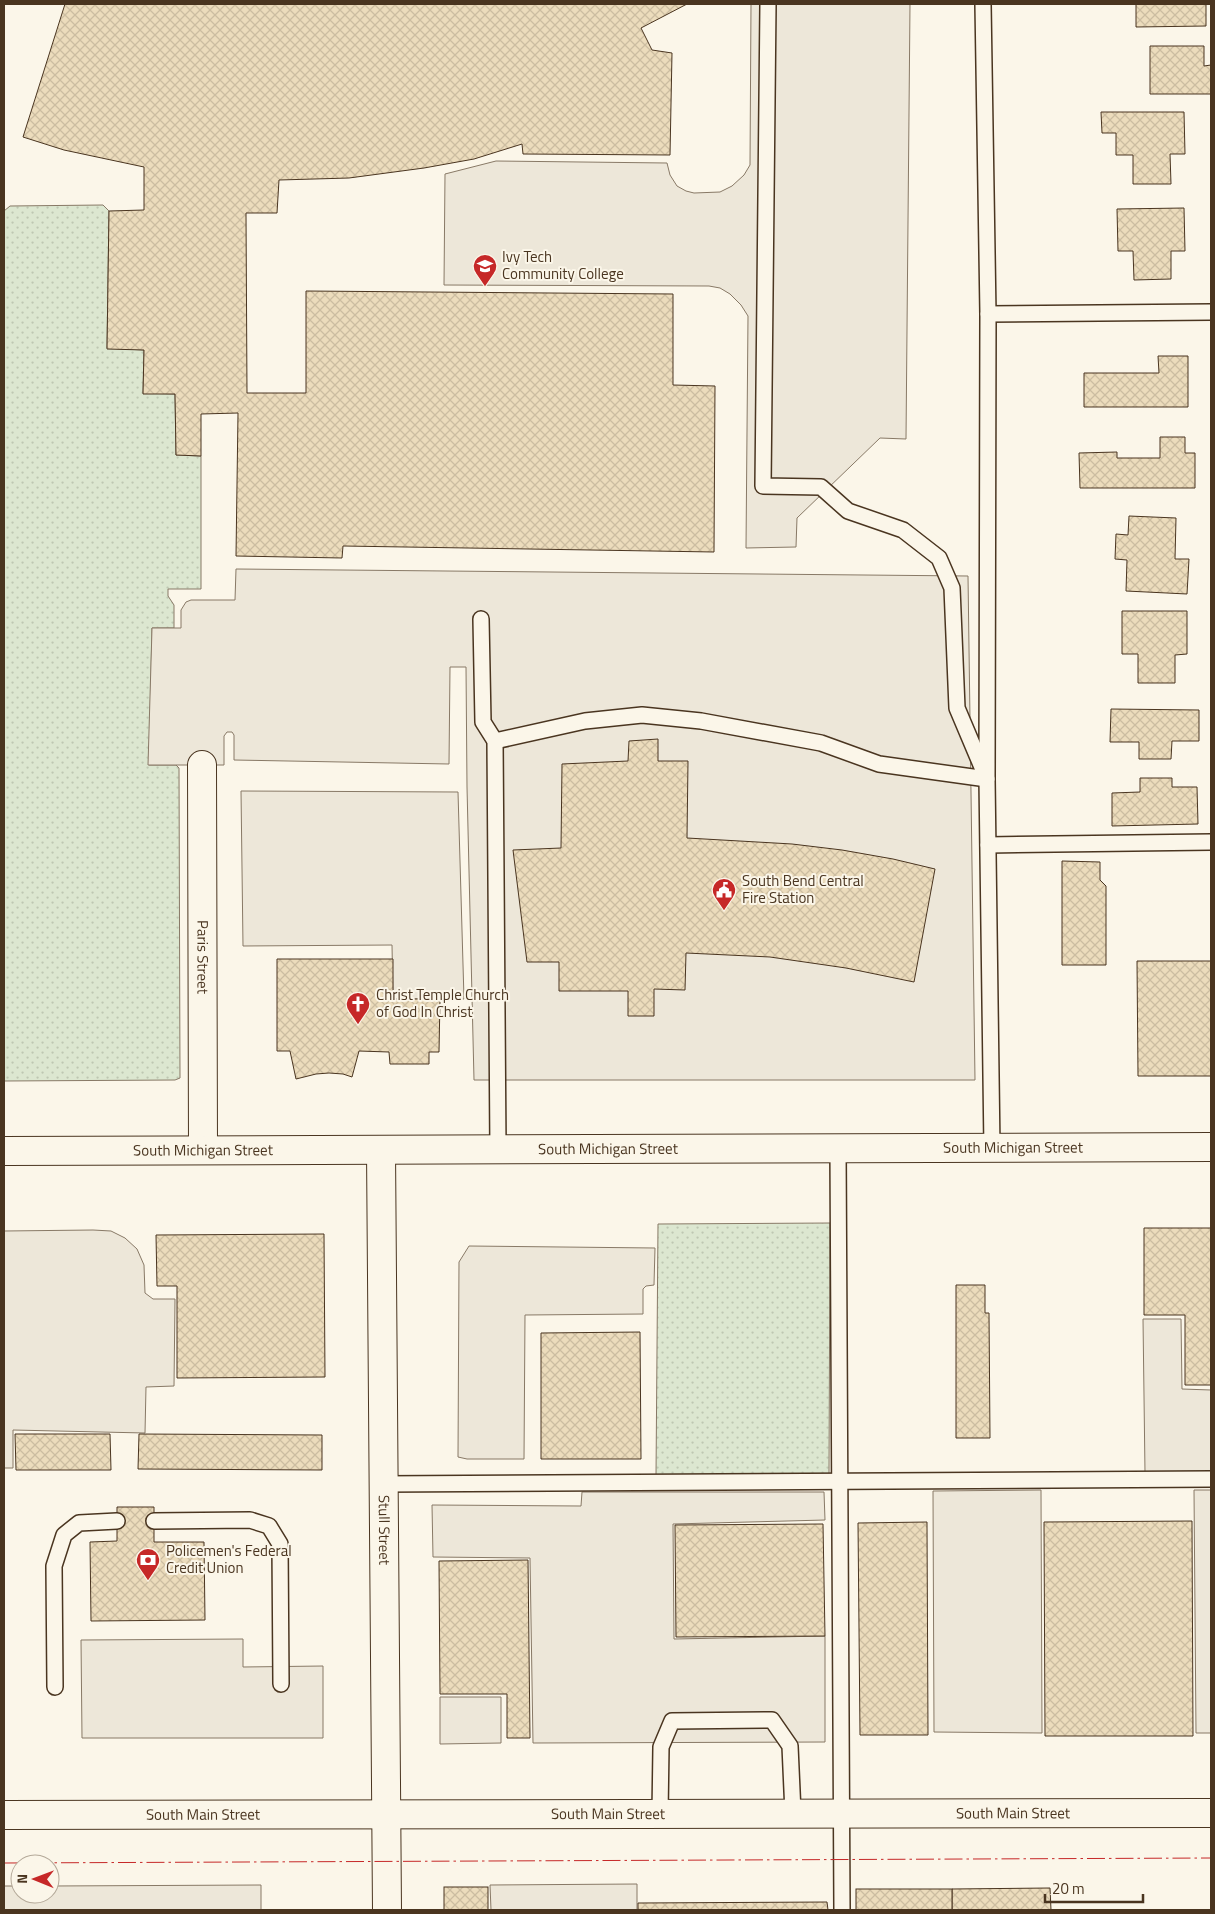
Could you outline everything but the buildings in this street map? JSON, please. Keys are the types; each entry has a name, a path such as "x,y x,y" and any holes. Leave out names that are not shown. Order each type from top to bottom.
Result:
{"main road":[{"name":"Paris Street","path":"202,765 203,1150"},
{"name":"South Michigan Street","path":"4,1151 1211,1148"},
{"name":"Stull Street","path":"381,1150 387,1910"},
{"name":"South Main Street","path":"4,1815 1211,1813"}],"lane":[{"path":"768,4 763,486 821,487 848,512 903,530 939,558 952,588 957,708 987,779"},
{"path":"983,4 988,314 987,779 992,1149"},
{"path":"988,314 1211,312"},
{"path":"482,619 483,722 495,741 498,1149"},
{"path":"495,741 585,721 642,715 701,721 821,743 879,764 987,779"},
{"path":"988,846 1211,842"},
{"path":"838,1148 842,1910"},
{"path":"384,1484 1211,1479"},
{"path":"154,1521 250,1520 270,1526 280,1544 281,1684"},
{"path":"55,1687 54,1566 64,1535 79,1523 117,1521"},
{"path":"660,1814 661,1747 672,1721 772,1720 790,1746 793,1814"}],"green space":[{"path":"103,205 109,211 107,348 144,350 143,393 175,394 176,455 201,456 201,589 168,589 168,596 174,605 174,628 152,628 149,765 176,765 179,768 180,1078 175,1080 4,1081 4,211 10,206"},
{"path":"830,1223 829,1476 656,1476 658,1224"}],"shaded area":[{"path":"751,4 910,4 906,439 880,438 797,518 796,547 746,548 748,316 741,305 730,294 720,288 709,286 444,285 445,174 496,161 667,163 670,175 677,186 686,191 694,193 720,192 732,186 744,175 750,165"},
{"path":"236,569 968,576 975,1080 474,1080 466,667 450,667 449,764 234,760 234,735 232,732 227,732 224,736 224,765 148,765 152,628 181,628 181,610 186,602 191,600 235,600"},
{"path":"241,791 458,792 464,999 393,999 392,945 243,946"},
{"path":"4,1231 111,1231 125,1238 137,1249 144,1265 145,1293 153,1299 175,1299 174,1386 146,1387 145,1433 13,1430 13,1468 4,1468"},
{"path":"469,1246 655,1248 654,1285 646,1286 643,1289 643,1314 525,1315 524,1459 467,1459 458,1457 459,1262"},
{"path":"1143,1319 1181,1319 1182,1389 1211,1390 1211,1472 1145,1473"},
{"path":"1041,1490 1042,1733 934,1732 933,1491"},
{"path":"1194,1490 1211,1490 1211,1733 1196,1733"},
{"path":"582,1492 824,1492 825,1520 673,1524 674,1639 825,1636 825,1742 533,1743 530,1558 433,1557 432,1505 581,1506"},
{"path":"243,1639 243,1667 323,1666 323,1738 82,1738 81,1640"},
{"path":"440,1697 501,1697 501,1743 440,1744"},
{"path":"637,1884 637,1910 491,1910 490,1885"},
{"path":"261,1885 261,1910 4,1910 4,1886 10,1886 10,1904 60,1904 60,1886"}],"power":[{"path":"4,1863 1211,1858"}],"place":[{"name":"Ivy Tech Community College","path":"485,287"},
{"name":"South Bend Central Fire Station","path":"724,911"},
{"name":"Christ Temple Church of God In Christ","path":"358,1025"},
{"name":"Policemen's Federal Credit Union","path":"148,1581"}]}
